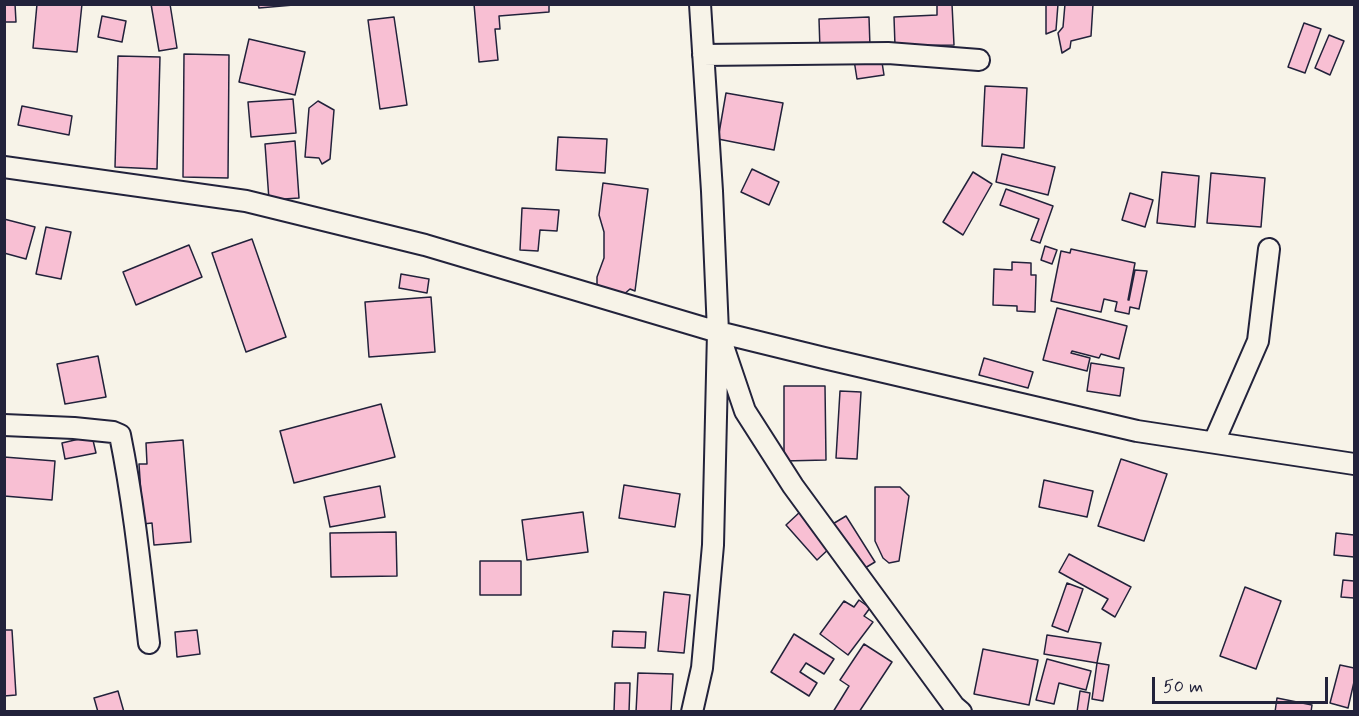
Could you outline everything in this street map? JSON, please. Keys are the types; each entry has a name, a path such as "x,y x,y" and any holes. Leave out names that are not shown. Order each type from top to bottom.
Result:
{"street":[{"path":"692,711 702,668 713,545 718,332 700,4"},
{"path":"703,55 888,53 979,60"},
{"path":"4,167 246,201 425,245 718,332 824,358 1137,431 1354,464"},
{"path":"1214,442 1258,341 1269,249"},
{"path":"718,332 745,411 800,495 954,706 961,711"},
{"path":"4,425 74,428 113,432 120,435 127,468 149,643"}],"building":[{"path":"4,4 15,4 16,22 4,22"},
{"path":"37,4 82,4 77,52 33,48"},
{"path":"151,4 170,4 177,48 159,51"},
{"path":"258,4 305,4 259,8"},
{"path":"474,4 549,4 549,12 499,16 500,29 495,29 498,60 479,62"},
{"path":"937,4 952,4 954,45 895,46 894,17 937,15"},
{"path":"1046,4 1058,4 1056,30 1046,34"},
{"path":"1065,4 1093,4 1091,36 1071,41 1070,48 1062,53 1058,33 1063,27"},
{"path":"102,16 126,21 122,42 98,37"},
{"path":"394,17 407,105 380,109 368,20"},
{"path":"869,17 870,47 820,50 819,19"},
{"path":"1304,23 1321,29 1305,73 1288,67"},
{"path":"1329,35 1344,41 1330,75 1315,68"},
{"path":"249,39 305,52 295,95 239,82"},
{"path":"184,54 229,55 228,178 183,177"},
{"path":"118,56 160,57 157,169 115,167"},
{"path":"881,56 884,75 857,79 854,60"},
{"path":"985,86 1027,88 1024,148 982,146"},
{"path":"726,93 783,103 774,150 718,139"},
{"path":"293,99 296,133 251,137 248,102"},
{"path":"318,101 334,110 330,159 322,164 319,158 305,157 309,108"},
{"path":"22,106 72,116 69,135 18,125"},
{"path":"558,137 607,139 605,173 556,170"},
{"path":"295,141 299,198 269,200 265,144"},
{"path":"1002,154 1055,167 1048,195 996,182"},
{"path":"752,169 779,182 769,205 741,192"},
{"path":"973,172 992,184 963,235 943,222"},
{"path":"1162,172 1199,176 1195,227 1157,223"},
{"path":"1211,173 1265,178 1261,227 1207,223"},
{"path":"603,183 648,189 635,291 630,289 622,296 597,291 597,277 604,258 604,232 599,215"},
{"path":"1006,189 1053,206 1040,243 1031,240 1039,219 1000,205"},
{"path":"1130,193 1153,200 1145,227 1122,220"},
{"path":"522,208 559,210 557,231 540,230 538,251 520,250"},
{"path":"4,219 35,227 26,259 4,253"},
{"path":"46,227 71,232 61,279 36,274"},
{"path":"252,239 286,337 246,352 212,253"},
{"path":"189,245 202,277 136,305 123,272"},
{"path":"1045,246 1057,250 1052,264 1041,260"},
{"path":"1071,249 1135,263 1128,300 1135,270 1147,271 1139,309 1130,307 1129,314 1115,311 1117,302 1104,299 1101,312 1051,301 1061,251 1070,253"},
{"path":"1012,262 1031,263 1031,275 1036,275 1035,312 1017,311 1017,306 993,305 994,269 1012,270"},
{"path":"401,274 429,279 427,293 399,288"},
{"path":"431,297 435,352 369,357 365,302"},
{"path":"1057,308 1127,326 1119,359 1101,354 1099,358 1072,351 1071,353 1090,358 1087,371 1043,360"},
{"path":"98,356 106,397 65,404 57,364"},
{"path":"984,358 1033,372 1028,388 979,375"},
{"path":"1091,363 1124,368 1120,396 1087,391"},
{"path":"784,386 825,386 826,460 784,461"},
{"path":"840,391 861,392 857,459 836,458"},
{"path":"381,404 395,457 294,483 280,431"},
{"path":"92,436 96,453 65,459 62,443"},
{"path":"183,440 191,542 154,545 152,523 143,524 139,464 147,464 146,443"},
{"path":"4,457 55,461 52,500 4,496"},
{"path":"1121,459 1167,474 1144,541 1098,526"},
{"path":"1044,480 1093,491 1087,517 1039,507"},
{"path":"624,485 680,494 675,527 619,518"},
{"path":"380,486 385,517 330,527 324,497"},
{"path":"875,487 900,487 909,496 899,561 889,563 883,558 875,541"},
{"path":"801,511 832,546 817,560 786,525"},
{"path":"583,512 588,552 527,560 522,520"},
{"path":"846,516 875,562 860,571 831,525"},
{"path":"396,532 397,576 331,577 330,533"},
{"path":"1336,533 1354,535 1354,557 1334,555"},
{"path":"1069,554 1131,587 1115,617 1102,609 1108,599 1059,572"},
{"path":"480,561 521,561 521,595 480,595"},
{"path":"1343,580 1354,581 1354,598 1341,597"},
{"path":"1067,583 1083,589 1068,632 1052,626"},
{"path":"1245,587 1281,601 1256,669 1220,656"},
{"path":"664,592 690,595 684,653 658,651"},
{"path":"859,600 870,608 864,616 873,622 848,655 820,634 844,601 854,607"},
{"path":"4,630 12,630 16,695 4,696"},
{"path":"197,630 200,654 177,657 175,632"},
{"path":"613,631 646,632 645,648 612,647"},
{"path":"794,634 834,659 824,674 806,663 800,672 817,683 809,696 771,672"},
{"path":"1047,635 1101,643 1097,663 1044,654"},
{"path":"864,644 892,662 859,712 833,712 849,686 840,680"},
{"path":"983,649 1038,660 1029,705 974,694"},
{"path":"1047,659 1091,671 1086,690 1059,683 1054,704 1036,700"},
{"path":"1097,663 1109,665 1103,701 1092,699"},
{"path":"1340,665 1354,668 1354,682 1348,708 1330,703"},
{"path":"638,673 673,674 671,712 636,712"},
{"path":"615,683 630,683 629,712 614,712"},
{"path":"118,691 124,712 98,712 94,698"},
{"path":"1080,691 1090,693 1087,712 1077,712"},
{"path":"1277,698 1312,705 1311,712 1275,712"}]}
